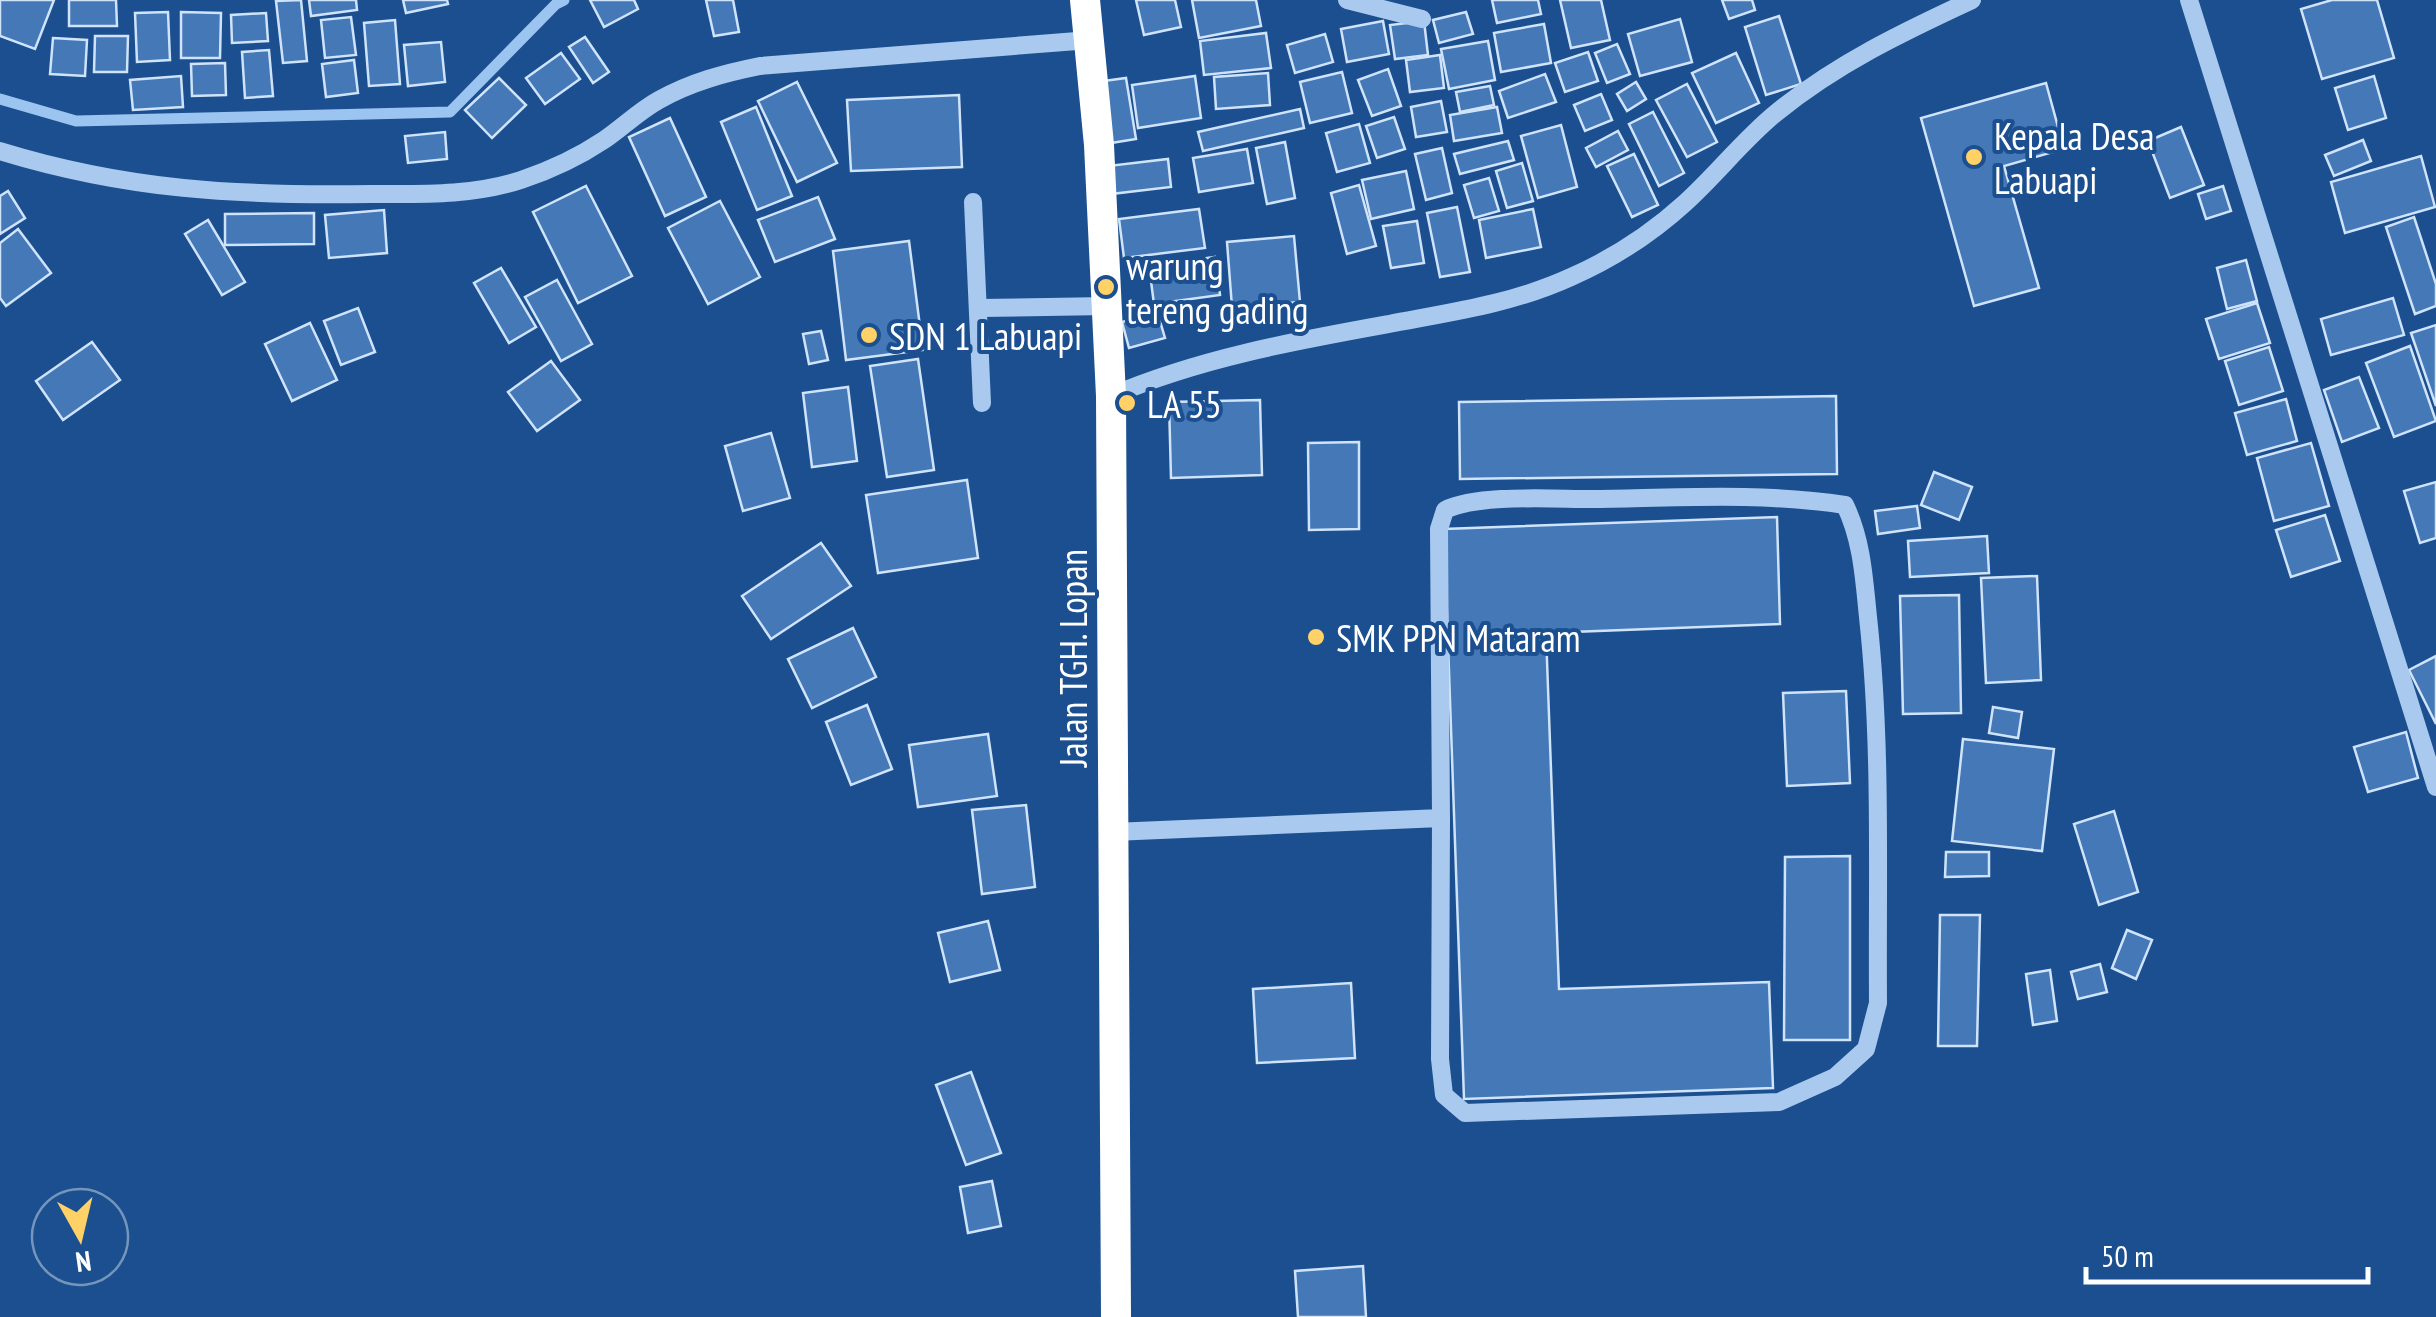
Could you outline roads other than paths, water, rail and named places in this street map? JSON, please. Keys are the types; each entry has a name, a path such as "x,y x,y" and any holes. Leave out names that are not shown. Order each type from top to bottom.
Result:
{"highway":[{"name":"Jalan TGH. Lopan","path":"1084,0 1100,145 1112,396 1116,1317"}],"street":[{"path":"1347,0 1422,19"},
{"path":"1112,396 1154,378 1238,355 1494,305 1576,276 1614,255 1684,204 1743,141 1813,85 1889,38 1972,0"},
{"path":"2190,0 2436,787"},
{"path":"0,151 75,172 202,192 304,196 476,191 522,180 559,164 602,141 660,100 726,73 760,66 1090,40"},
{"path":"973,202 982,403"},
{"path":"978,308 1107,306"},
{"path":"1795,497 1845,505 1860,547 1875,679 1878,1003 1866,1049 1835,1077 1778,1102 1465,1113 1444,1094 1440,1059 1441,818 1438,529 1445,510 1458,504 1531,499 1795,497"},
{"path":"1113,832 1441,818"}],"waterway":[{"path":"0,99 76,121 450,112 564,0"}],"place":[{"name":"Kepala Desa Labuapi","path":"1974,157"},
{"name":"warung tereng gading","path":"1106,287"},
{"name":"SDN 1 Labuapi","path":"869,335"},
{"name":"LA 55","path":"1127,403"},
{"name":"SMK PPN Mataram","path":"1316,637"}]}
